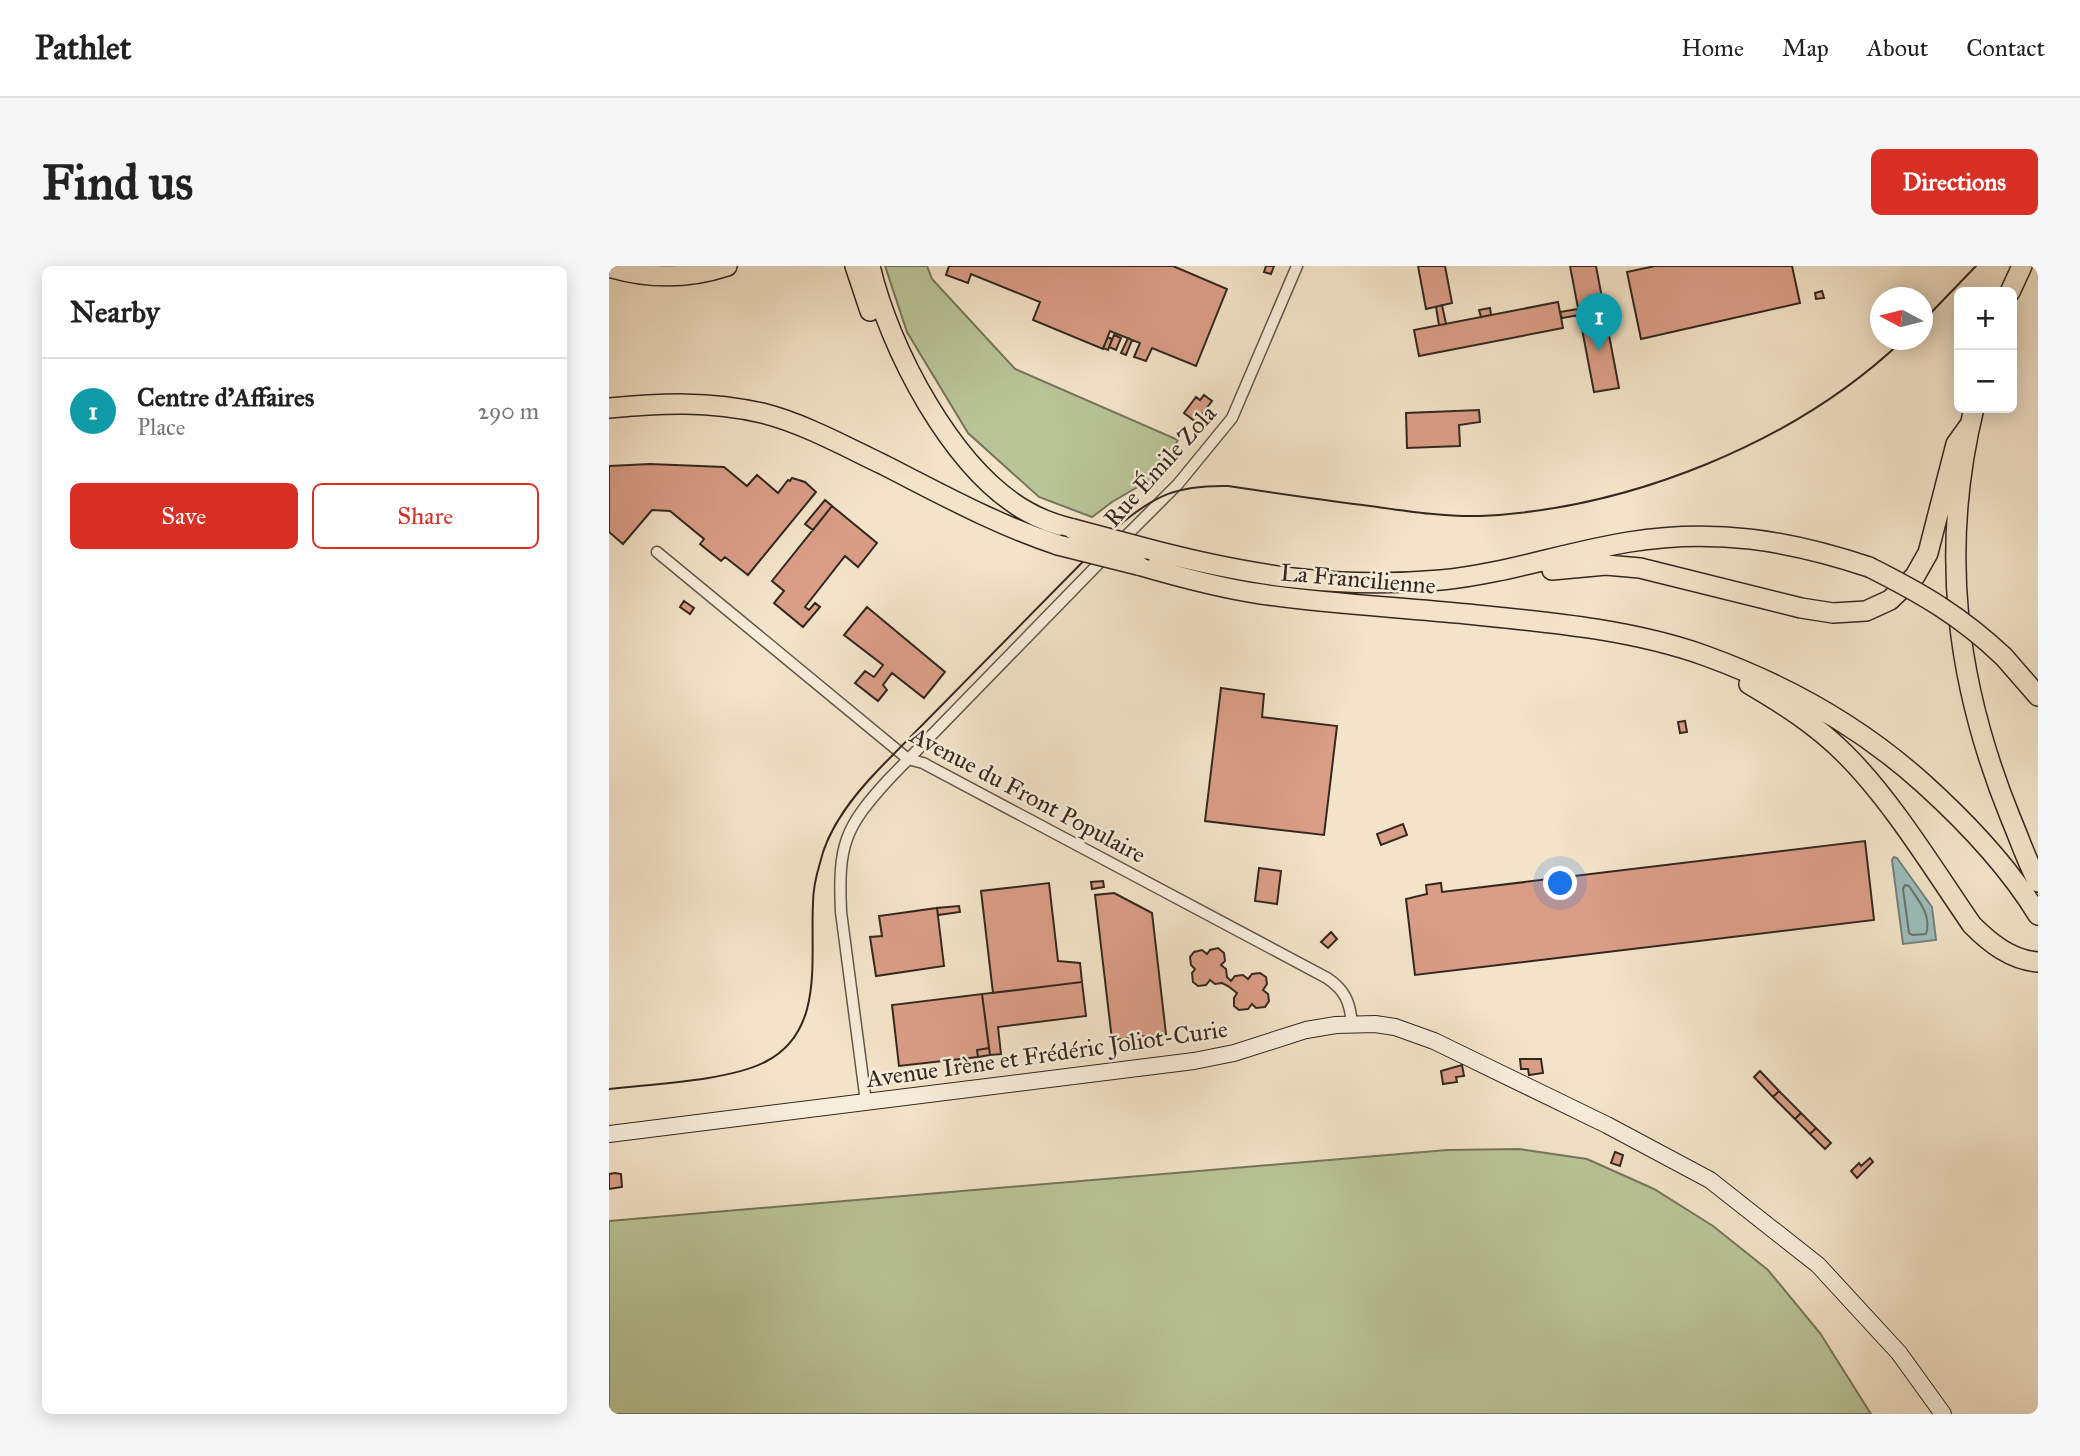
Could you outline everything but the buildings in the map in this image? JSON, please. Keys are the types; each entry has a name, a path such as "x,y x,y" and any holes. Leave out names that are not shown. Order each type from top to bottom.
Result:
{"highway":[{"path":"609,267 653,276 707,273 727,266"},
{"path":"855,266 874,322 890,355 896,366 913,379"},
{"name":"La Francilienne","path":"870,266 883,314 913,379 970,463 992,485 1027,512 1073,529 1248,573 1329,583 1365,584 1444,580 1504,570 1627,542 1666,537 1766,540 1798,545 1869,567 1915,590 1960,618 2004,657 2038,696"},
{"path":"2012,287 2022,266"},
{"name":"La Francilienne","path":"609,408 672,402 700,403 787,421 833,439 1003,524 1058,545 1197,582 1261,594 1569,626 1635,638 1705,656 1785,688 1850,726 1884,750 1944,802 1992,853 2038,915"},
{"path":"1504,570 1524,575 1606,565 1640,568 1801,608 1833,613 1866,611 1890,600 1915,576 1928,553 1956,444 1972,417"},
{"path":"1972,417 1961,476 1956,534 1955,588 1963,660 1975,716 2001,794 2038,882"},
{"path":"1705,656 1720,672 1748,684 1805,719 1844,753 1889,808 1972,925 1986,939 2003,950 2021,959 2038,962"}],"main road":[{"name":"Avenue Irène et Frédéric Joliot-Curie","path":"609,1134 1194,1061 1234,1053 1306,1030 1352,1024 1395,1027 1434,1041 1607,1125 1710,1180 1818,1265 1899,1353 1943,1414"}],"street":[{"name":"Rue Émile Zola","path":"866,1102 841,912 841,861 845,842 860,811 1178,484 1232,418 1297,266"},
{"name":"Avenue du Front Populaire","path":"657,552 908,759 923,763 1327,978 1347,996 1352,1024"}],"green space":[{"path":"885,266 927,266 932,279 1015,369 1178,440 1158,475 1092,517 1039,497 968,433 907,332"},
{"path":"1519,1149 1587,1159 1654,1189 1713,1226 1768,1270 1820,1333 1871,1414 609,1414 609,1221 1447,1150"}],"water":[{"path":"1894,857 1932,907 1936,940 1903,944 1892,860"}],"tram line":[{"path":"1933,311 1976,266"},
{"path":"609,1089 731,1074 765,1062 784,1049 797,1032 806,1013 812,970 815,884 829,837 843,812 879,769 1117,527 1155,500 1194,487 1228,486 1411,512 1466,516 1537,511 1594,500 1707,464 1761,439 1812,410 1860,377 1891,350"}],"place":[{"name":"Centre d'Affaires","path":"1599,351"}]}
